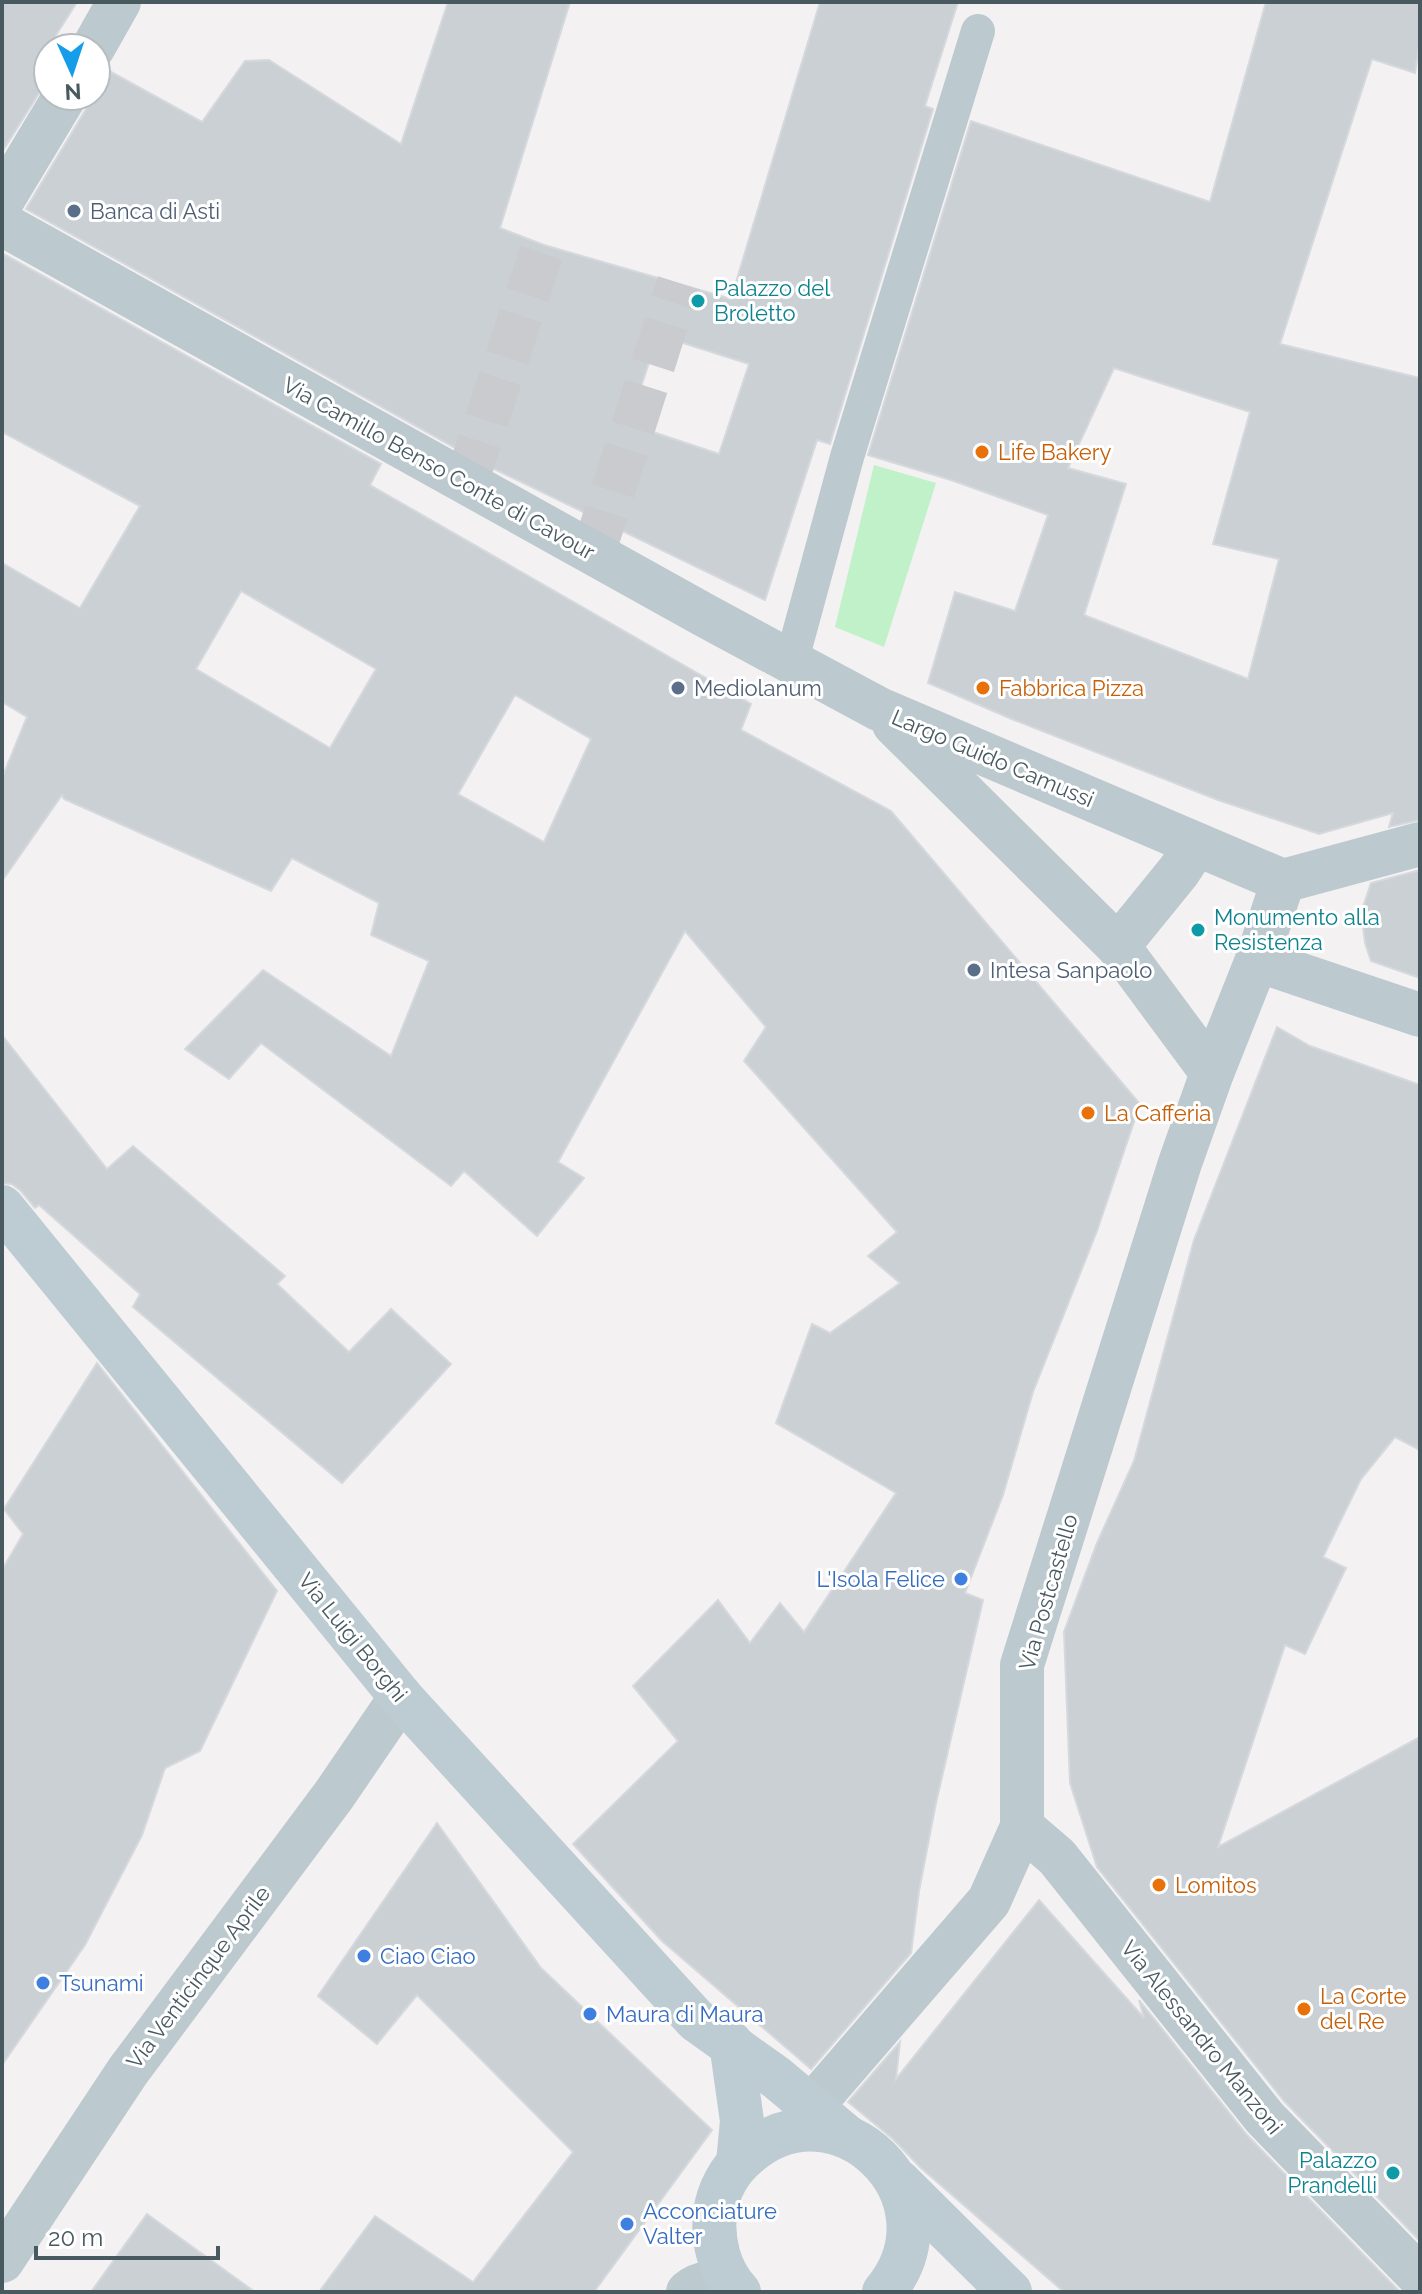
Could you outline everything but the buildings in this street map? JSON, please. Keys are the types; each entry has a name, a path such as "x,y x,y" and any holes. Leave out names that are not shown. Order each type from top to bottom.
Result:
{"street":[{"path":"102,32 119,2"},
{"path":"2,201 55,112"},
{"name":"Via Camillo Benso Conte di Cavour","path":"2,224 879,709"},
{"name":"Largo Guido Camussi","path":"879,709 1283,881"},
{"name":"Largo Guido Camussi","path":"879,709 1118,946 1212,1073"},
{"path":"1212,1073 1257,960 1283,881 1420,844"},
{"path":"1118,946 1196,845"},
{"path":"1257,960 1420,1015"},
{"name":"Via Postcastello","path":"811,2107 989,1901 1022,1827 1022,1665 1180,1163 1212,1073"},
{"name":"Via Luigi Borghi","path":"2,1207 401,1697 696,2020 731,2043 846,2136 876,2154 898,2181 1010,2292"},
{"name":"Via Venticinque Aprile","path":"2,2261 128,2071 334,1795 401,1697"},
{"name":"Via Alessandro Manzoni","path":"1022,1827 1057,1857 1265,2118 1420,2277"},
{"path":"731,2043 742,2121 738,2163"},
{"path":"735,2288 719,2255 714,2223 721,2191 738,2163 763,2143 794,2132 828,2131 846,2136"},
{"path":"884,2292 901,2266 909,2232 908,2215 898,2181"},
{"path":"688,2292 707,2282 735,2288"}],"lane":[{"path":"791,663 847,457 978,31"}],"green space":[{"path":"874,465 936,483 884,647 835,627"}],"tunnel":[{"path":"466,483 544,245"},
{"path":"593,554 679,283"}],"place":[{"name":"Banca di Asti","path":"74,211"},
{"name":"Palazzo del Broletto","path":"698,301"},
{"name":"Life Bakery","path":"982,452"},
{"name":"Mediolanum","path":"678,688"},
{"name":"Fabbrica Pizza","path":"983,688"},
{"name":"Monumento alla Resistenza","path":"1198,930"},
{"name":"Intesa Sanpaolo","path":"974,970"},
{"name":"La Cafferia","path":"1088,1113"},
{"name":"L'Isola Felice","path":"961,1579"},
{"name":"Lomitos","path":"1159,1885"},
{"name":"Ciao Ciao","path":"364,1956"},
{"name":"Tsunami","path":"43,1983"},
{"name":"La Corte del Re","path":"1304,2009"},
{"name":"Maura di Maura","path":"590,2014"},
{"name":"Palazzo Prandelli","path":"1393,2173"},
{"name":"Acconciature Valter","path":"627,2224"}]}
